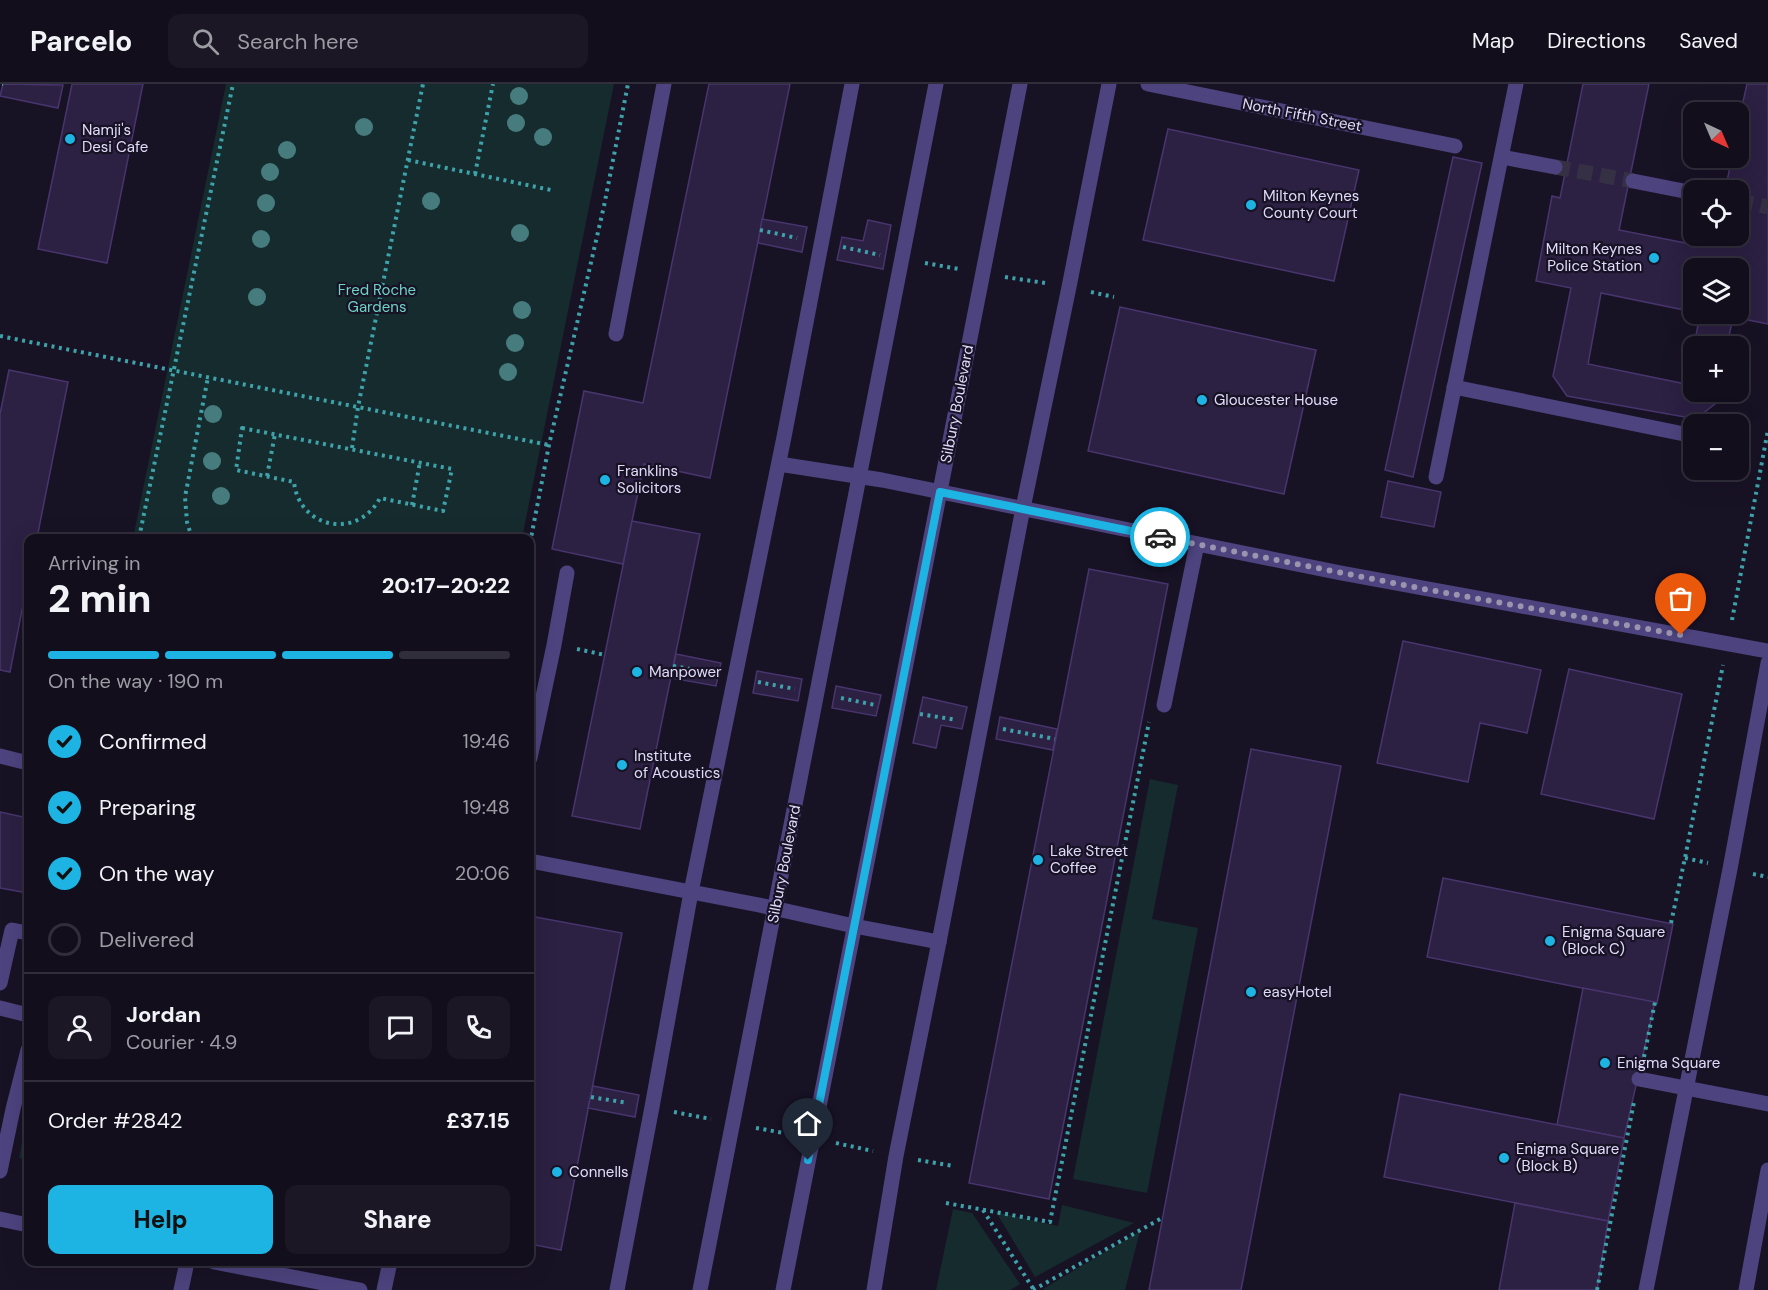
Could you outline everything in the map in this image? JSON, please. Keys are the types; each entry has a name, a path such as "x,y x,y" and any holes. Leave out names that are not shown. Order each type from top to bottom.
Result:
{"street":[{"path":"616,334 664,84"},
{"path":"616,1290 691,892 779,464 852,84"},
{"name":"Silbury Boulevard","path":"700,1290 936,84"},
{"name":"Silbury Boulevard","path":"783,1290 1020,84"},
{"path":"874,1290 896,1156 1109,84"},
{"name":"North Fifth Street","path":"1148,84 1455,146"},
{"path":"1436,477 1516,84"},
{"path":"1502,157 1555,167"},
{"path":"1633,181 1683,191"},
{"path":"1454,387 1683,434"},
{"path":"779,464 1023,508 1424,589 1768,651"},
{"path":"1164,705 1197,544"},
{"path":"534,739 567,573"},
{"path":"1646,1290 1728,880 1768,663"},
{"path":"0,756 24,762"},
{"path":"534,862 939,942"},
{"path":"0,983 12,930 24,932"},
{"path":"0,1008 24,1014"},
{"path":"0,1171 24,1066"},
{"path":"1639,1079 1768,1104"},
{"path":"1746,1290 1768,1170"},
{"path":"0,1219 24,1224"},
{"path":"181,1290 186,1266"},
{"path":"235,1266 360,1290"},
{"path":"384,1290 389,1266"}],"path":[{"path":"141,534 233,84"},
{"path":"351,448 423,84"},
{"path":"475,174 493,84"},
{"path":"532,534 549,445 604,206 628,84"},
{"path":"408,160 551,190"},
{"path":"760,230 902,259 1069,287 1113,297"},
{"path":"0,336 549,445"},
{"path":"191,534 187,522 185,497 208,377"},
{"path":"242,428 275,434 452,469 443,511 381,498 371,512 348,524 327,523 316,518 300,502 294,482 236,470 242,428"},
{"path":"1671,923 1728,644 1768,432"},
{"path":"267,476 275,434"},
{"path":"412,505 420,462"},
{"path":"673,666 1055,740"},
{"path":"946,1203 1050,1222 1152,704 1164,705"},
{"path":"1598,1290 1655,1002"},
{"path":"591,1096 953,1166"},
{"path":"982,1210 1034,1290 1162,1218"}],"green space":[{"name":"Fred Roche Gardens","path":"226,84 614,84 523,534 134,534"},
{"path":"1150,779 1178,785 1152,919 1198,928 1147,1193 1073,1179"},
{"path":"24,1131 24,1159 19,1158"},
{"path":"1062,1205 1134,1223 1035,1277 996,1212 1058,1226"},
{"path":"953,1209 972,1213 1020,1284 1010,1290 936,1290"},
{"path":"1140,1231 1125,1290 1043,1289"}],"building":[{"path":"3,84 63,85 58,108 0,96"},
{"path":"72,84 143,84 107,263 38,249"},
{"path":"709,84 790,84 710,478 644,464 623,564 552,549 584,391 643,403"},
{"name":"Milton Keynes Police Station","path":"1583,84 1649,84 1619,230 1683,243 1683,246 1749,246 1749,180 1727,180 1730,168 1749,168 1749,102 1743,102 1747,84 1768,84 1768,324 1749,320 1749,258 1683,258 1683,310 1601,293 1588,364 1683,383 1683,402 1716,402 1702,414 1683,414 1683,417 1567,396 1553,376 1571,288 1536,281 1552,196 1560,198"},
{"name":"Milton Keynes County Court","path":"1168,129 1359,170 1334,281 1143,240"},
{"path":"1453,157 1482,163 1413,477 1385,470"},
{"path":"762,219 807,227 802,252 758,243"},
{"path":"868,220 891,225 883,269 837,260 842,237 863,241"},
{"name":"Gloucester House","path":"1120,307 1316,350 1284,494 1088,451"},
{"name":"Milton Keynes Police Station","path":"1698,324 1732,324 1729,336 1696,336"},
{"path":"9,370 68,382 38,534 24,534 24,600 10,672 0,670 0,414"},
{"path":"1388,481 1441,492 1434,527 1381,517"},
{"name":"Manpower","path":"632,521 700,534 640,829 572,816"},
{"path":"1089,569 1168,584 1049,1199 969,1183"},
{"path":"1403,641 1541,670 1527,733 1480,723 1468,782 1377,763"},
{"path":"676,654 721,663 716,686 671,678"},
{"path":"1569,669 1682,694 1654,819 1541,794"},
{"path":"757,671 802,679 798,701 753,693"},
{"path":"836,686 881,695 876,716 832,708"},
{"path":"923,697 967,707 962,729 941,725 936,748 913,743"},
{"path":"1000,717 1057,729 1053,750 996,739"},
{"name":"easyHotel","path":"1251,749 1341,766 1241,1290 1149,1290"},
{"path":"0,812 24,817 24,892 0,888"},
{"name":"Enigma Square (Block C)","path":"1443,878 1673,924 1657,1003 1427,957"},
{"path":"534,917 622,933 561,1250 534,1245"},
{"name":"Enigma Square","path":"1583,988 1655,1002 1624,1138 1557,1125"},
{"path":"593,1086 639,1095 635,1117 588,1108"},
{"name":"Enigma Square (Block B)","path":"1400,1094 1624,1138 1608,1221 1384,1177"},
{"path":"1515,1203 1608,1221 1597,1290 1499,1290"}],"tunnel":[{"path":"1555,167 1633,181"},
{"path":"1749,203 1768,207"}],"way so far":[{"path":"1160,537 1424,589 1681,635"}],"place":[{"name":"Namji's Desi Cafe","path":"70,139"},
{"name":"Milton Keynes County Court","path":"1251,205"},
{"name":"Milton Keynes Police Station","path":"1654,258"},
{"name":"Gloucester House","path":"1202,400"},
{"name":"Franklins Solicitors","path":"605,480"},
{"name":"Manpower","path":"637,672"},
{"name":"Institute of Acoustics","path":"622,765"},
{"name":"Lake Street Coffee","path":"1038,860"},
{"name":"Enigma Square (Block C)","path":"1550,941"},
{"name":"easyHotel","path":"1251,992"},
{"name":"Enigma Square","path":"1605,1063"},
{"name":"Enigma Square (Block B)","path":"1504,1158"},
{"name":"Connells","path":"557,1172"}],"route":[{"path":"808,1160 940,492 1160,537"}]}
